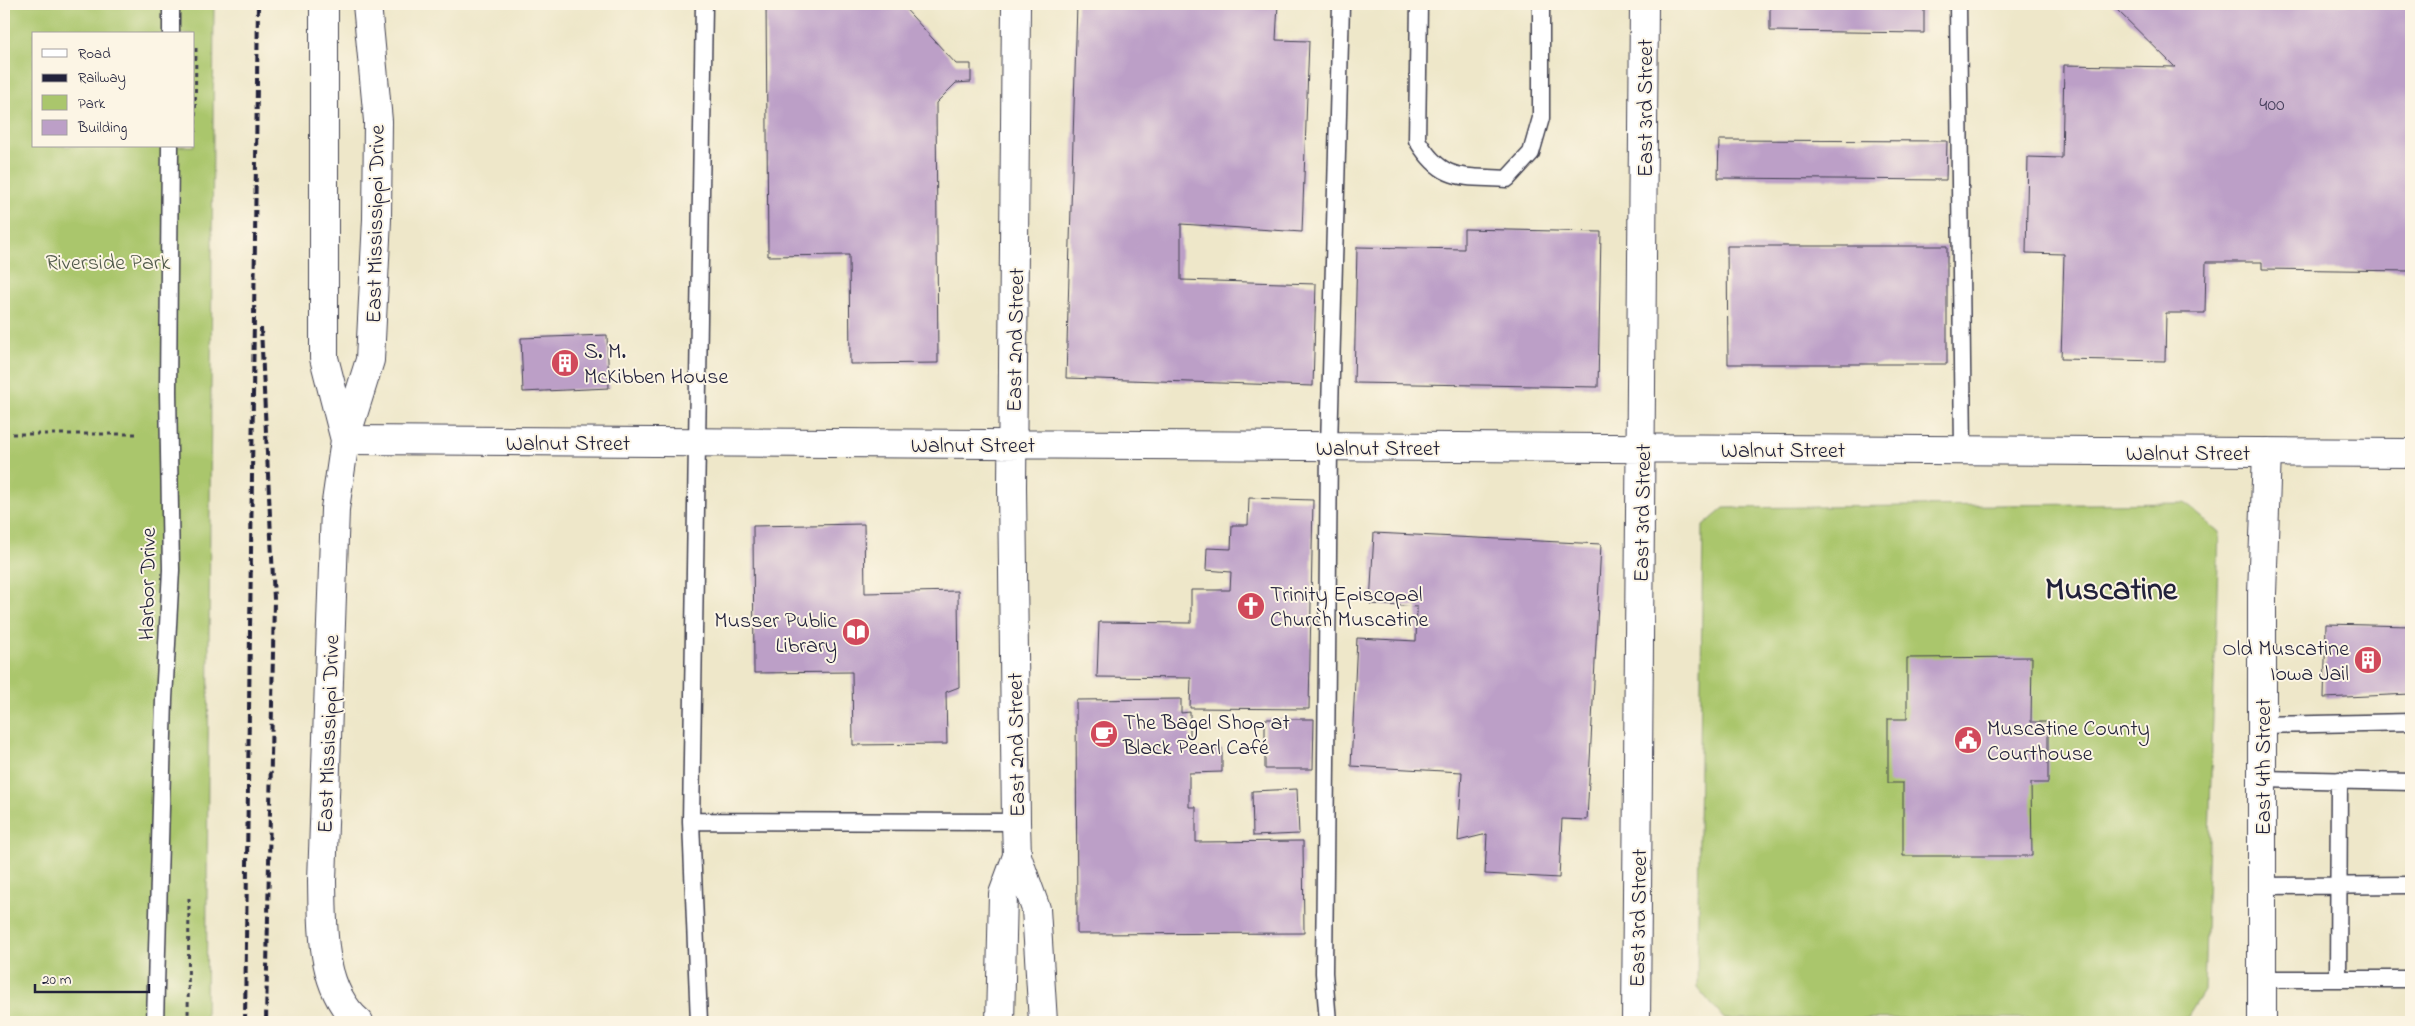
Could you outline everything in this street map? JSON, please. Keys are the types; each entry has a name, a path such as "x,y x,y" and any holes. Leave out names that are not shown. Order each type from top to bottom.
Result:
{"street":[{"name":"East Mississippi Drive","path":"324,4 324,358 345,440"},
{"name":"East Mississippi Drive","path":"352,1020 339,996 329,971 324,930 322,881 335,508 345,440 370,360 372,332 377,219 378,121 367,4"},
{"name":"East 2nd Street","path":"1016,4 1012,444 1016,822 1017,856 1036,909 1043,1022"},
{"name":"East 3rd Street","path":"1636,1022 1644,4"},
{"name":"Walnut Street","path":"345,440 2411,453"},
{"name":"East 4th Street","path":"2262,1022 2262,594 2267,452"},
{"name":"East 2nd Street","path":"1000,1022 1003,894 1017,856"}],"lane":[{"path":"171,4 171,32"},
{"path":"699,1022 691,821 704,4"},
{"path":"1328,1022 1324,973 1329,447 1341,4"},
{"path":"1418,4 1417,140 1428,159 1451,175 1507,179 1531,154 1541,118 1541,4"},
{"path":"1958,4 1963,450"},
{"name":"Harbor Drive","path":"155,1022 164,708 172,570 168,435 170,148"},
{"path":"2262,725 2411,722"},
{"path":"2262,778 2411,782"},
{"path":"2338,979 2339,780"},
{"path":"691,821 1016,822"},
{"path":"2262,886 2411,885"},
{"path":"2262,978 2411,979"}],"path":[{"path":"4,434 168,435"}],"green space":[{"name":"Riverside Park","path":"4,4 214,4 206,1022 4,1022"},
{"path":"2185,503 2219,532 2204,991 2187,1018 1724,1019 1697,987 1703,526 1724,508"}],"building":[{"path":"766,4 901,4 956,64 971,64 971,82 956,83 936,103 938,363 850,364 849,255 768,256"},
{"path":"1077,4 1278,4 1276,40 1309,41 1302,232 1181,224 1181,280 1316,284 1313,386 1066,378"},
{"path":"1770,4 1924,4 1924,33 1770,31"},
{"path":"2111,4 2411,4 2411,271 2262,269 2262,262 2206,262 2205,313 2166,313 2165,361 2061,359 2064,254 2026,253 2028,157 2062,158 2064,65 2175,67"},
{"path":"1719,140 1947,141 1946,180 1718,178"},
{"path":"1464,229 1601,232 1598,387 1354,383 1357,247 1464,249"},
{"path":"1727,246 1947,246 1947,364 1728,364"},
{"name":"S. M. McKibben House","path":"607,335 609,388 523,392 521,338"},
{"name":"Trinity Episcopal Church Muscatine","path":"1249,498 1313,500 1309,709 1190,708 1191,678 1097,677 1099,622 1191,623 1191,590 1230,590 1231,572 1206,570 1207,548 1231,549 1232,525 1248,525"},
{"name":"Musser Public Library","path":"864,524 865,593 958,591 959,687 946,692 947,744 853,745 852,672 754,673 753,526"},
{"path":"1374,533 1601,544 1587,820 1562,819 1559,878 1485,874 1487,834 1458,841 1462,772 1351,766 1357,638 1416,641 1417,607 1370,604"},
{"name":"Old Muscatine Iowa Jail","path":"2326,624 2411,626 2411,694 2324,698"},
{"name":"Muscatine County Courthouse","path":"2032,657 2031,722 2048,722 2048,783 2031,783 2032,856 1903,856 1903,783 1888,783 1888,719 1907,719 1907,658"},
{"path":"1181,699 1181,713 1190,712 1190,748 1222,748 1222,772 1189,773 1189,807 1196,807 1196,842 1303,841 1304,933 1077,934 1076,700"},
{"path":"1265,719 1314,719 1313,769 1265,769"},
{"path":"1297,789 1299,834 1253,836 1252,791"}],"railway":[{"path":"245,1022 258,4"},
{"path":"261,328 274,599 266,1022"}],"place":[{"name":"S. M. McKibben House","path":"565,363"},
{"name":"Trinity Episcopal Church Muscatine","path":"1251,606"},
{"name":"Musser Public Library","path":"856,632"},
{"name":"Old Muscatine Iowa Jail","path":"2368,660"},
{"name":"The Bagel Shop at Black Pearl Café","path":"1104,734"},
{"name":"Muscatine County Courthouse","path":"1968,740"}],"district":[{"name":"Muscatine","path":"2111,588"}]}
